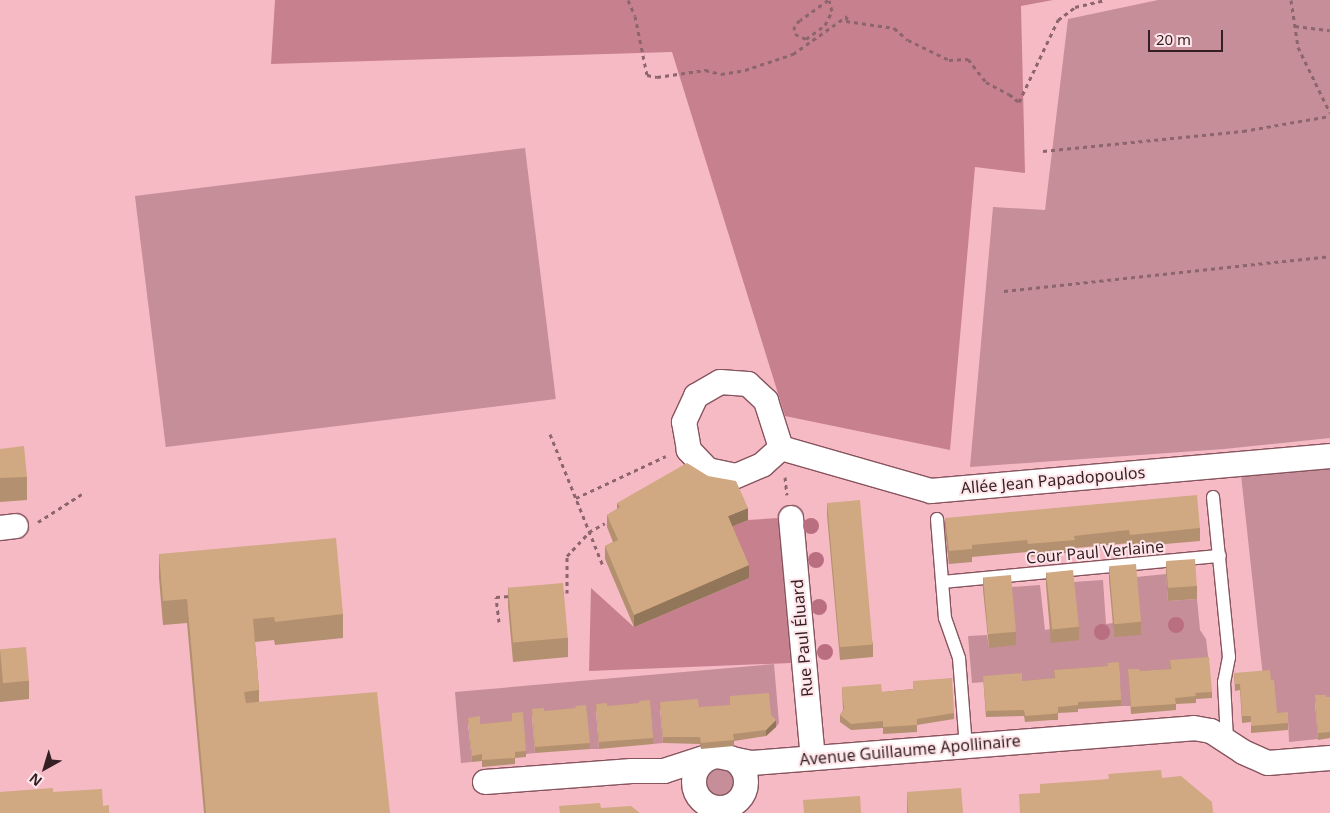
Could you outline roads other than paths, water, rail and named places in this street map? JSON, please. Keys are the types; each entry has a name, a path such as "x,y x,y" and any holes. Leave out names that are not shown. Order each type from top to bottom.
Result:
{"street":[{"name":"Allée Jean Papadopoulos","path":"781,448 931,491 1330,456"},
{"name":"Rue Paul Éluard","path":"791,518 813,758"},
{"name":"Avenue Guillaume Apollinaire","path":"486,782 632,771 664,771 713,755 725,756 752,764 1194,728 1211,731 1227,739 1243,752 1268,763 1330,758"},
{"path":"725,756 734,760 742,767 746,776 746,787 742,797 723,811 706,805 698,798 694,788 694,778 698,768 710,759 725,756"},
{"path":"664,771 694,788"}],"lane":[{"path":"1213,497 1229,657 1224,682 1227,739"},
{"path":"937,520 944,582 945,618 959,658 966,746"},
{"name":"Cour Paul Verlaine","path":"944,582 1220,556"}]}
